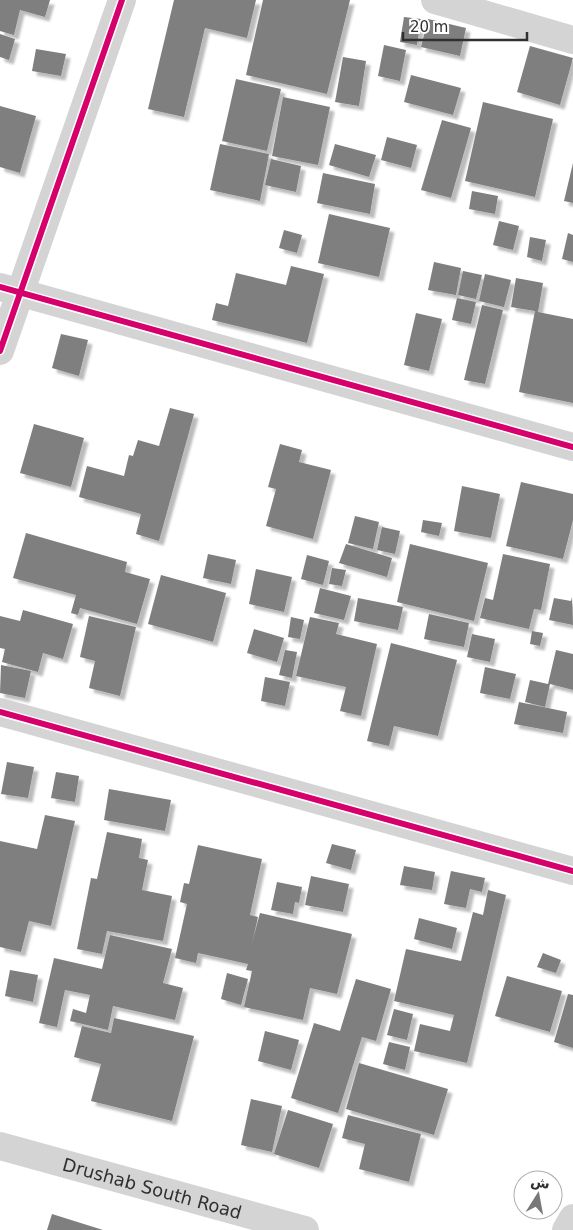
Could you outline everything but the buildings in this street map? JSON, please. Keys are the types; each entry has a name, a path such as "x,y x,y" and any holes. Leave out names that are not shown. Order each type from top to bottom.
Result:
{"street":[{"path":"0,350 11,290 122,0"},
{"path":"434,0 573,40"},
{"path":"11,290 573,447"},
{"path":"0,712 573,871"},
{"name":"Drushab South Road","path":"0,1146 305,1230"},
{"path":"566,1230 573,1218"}],"cycle path":[{"path":"0,351 122,0"},
{"path":"0,287 573,447"},
{"path":"0,712 573,871"}]}
